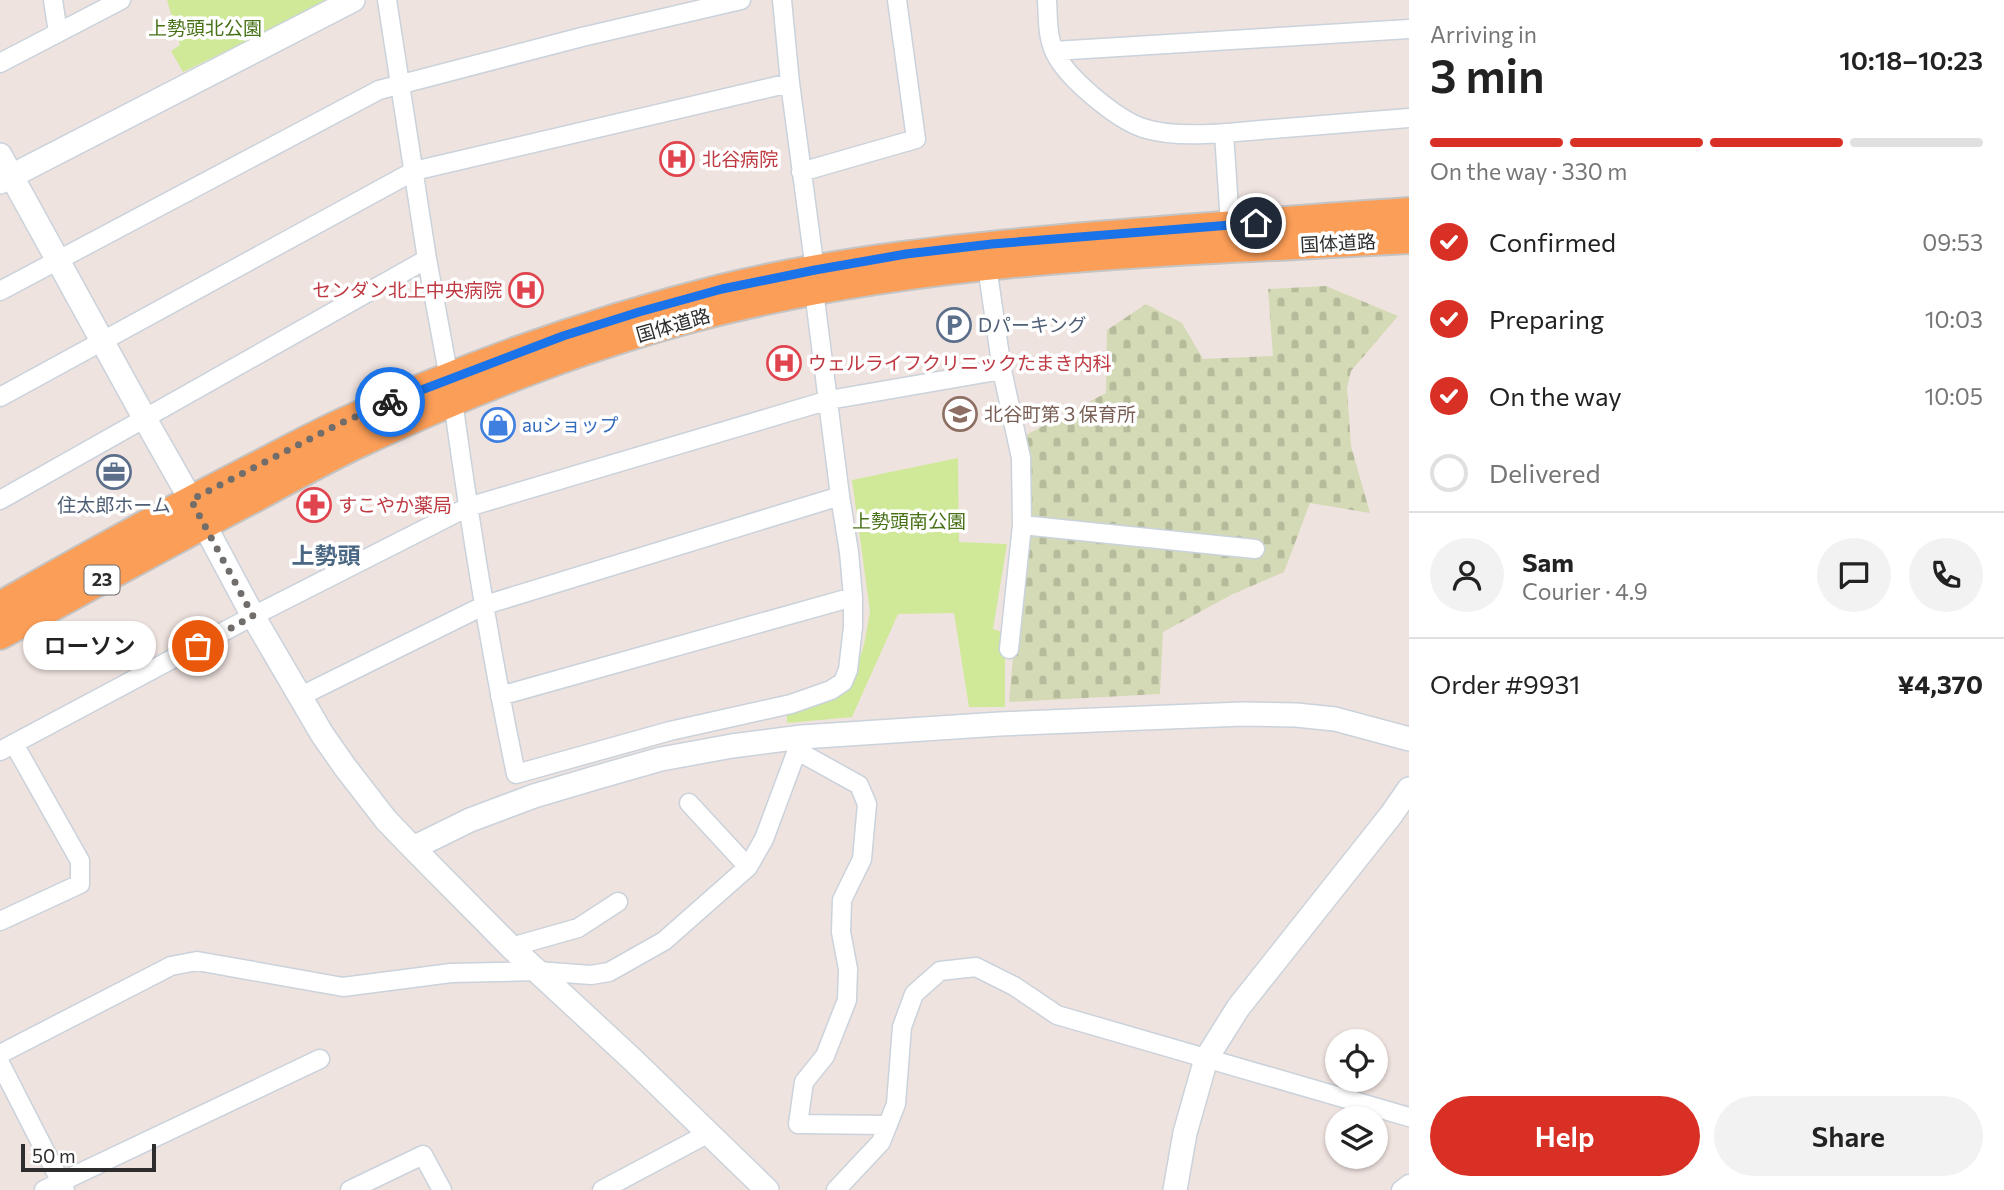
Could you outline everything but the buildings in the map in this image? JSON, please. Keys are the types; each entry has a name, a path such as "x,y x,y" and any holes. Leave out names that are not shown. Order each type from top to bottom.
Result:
{"main road":[{"name":"国体道路","path":"814,280 906,254 992,244 1409,212"},
{"name":"国体道路","path":"0,635 352,447 451,389 563,336 639,312 722,289 814,280 897,276 1106,256 1409,239"},
{"name":"国体道路","path":"0,606 191,500 339,424 451,389"}],"street":[{"path":"53,0 58,33"},
{"path":"0,63 121,0"},
{"path":"6,178 353,0"},
{"path":"387,0 468,506 516,774 670,731 791,704 831,690 843,682 848,670 853,627 849,552 840,496 782,0"},
{"path":"0,291 379,90 741,0"},
{"path":"801,172 916,139 897,0"},
{"path":"1047,0 1050,38 1063,67 1092,96 1141,127 1168,133 1224,133 1409,118"},
{"path":"1054,51 1409,29"},
{"path":"0,397 414,171 790,83"},
{"path":"1224,133 1230,224"},
{"path":"0,155 6,178 58,260 253,616 345,767 386,820 413,848 512,947 767,1190"},
{"path":"0,500 427,259"},
{"path":"987,267 1002,370 1021,458 1022,525 1009,649"},
{"path":"0,921 80,884 80,861 7,747 253,616 468,506 829,400 1002,370"},
{"path":"300,696 485,605 840,496"},
{"path":"1022,525 1255,549"},
{"path":"500,695 853,597"},
{"path":"413,848 470,820 534,796 661,759 732,746 799,744 1000,724 1242,714 1335,719 1409,739"},
{"path":"0,1054 171,966 197,961 343,988 450,973 537,971 575,975 608,972 664,941 748,867 764,839 799,744"},
{"path":"799,744 859,785 867,804 862,859 842,900 841,932 848,969 847,1000 825,1056 804,1082 798,1124 888,1125"},
{"path":"1175,1190 1185,1133 1206,1059 1238,1008 1409,789"},
{"path":"689,803 748,867"},
{"path":"512,947 578,928 618,902"},
{"path":"836,1190 881,1142 896,1104 902,1027 914,994 940,971 976,967 1014,986 1057,1015 1409,1117"},
{"path":"44,1190 63,1186 320,1059"},
{"path":"0,1063 63,1186"},
{"path":"602,1190 709,1133"},
{"path":"350,1190 423,1155 442,1190"},
{"path":"1401,1190 1409,1184"}],"green space":[{"name":"上勢頭北公園","path":"167,0 331,0 183,72 171,51 180,45"},
{"path":"1326,286 1398,316 1351,371 1347,388 1351,446 1370,513 1310,503 1284,572 1233,594 1163,632 1160,694 1009,702 1029,478 1026,435 1106,393 1107,330 1146,304 1182,323 1203,359 1273,356 1268,289"},
{"name":"上勢頭南公園","path":"958,458 959,542 1007,544 993,629 1005,633 1005,707 969,707 954,613 898,614 852,717 787,723 787,712 823,702 850,689 864,645 870,611 852,480"}],"way so far":[{"path":"198,646 253,616 191,500 339,424 390,402"}],"place":[{"name":"北谷病院","path":"677,159"},
{"name":"センダン北上中央病院","path":"526,290"},
{"name":"Dパーキング","path":"954,325"},
{"name":"ウェルライフクリニックたまき内科","path":"784,363"},
{"name":"北谷町第３保育所","path":"960,414"},
{"name":"auショップ","path":"498,425"},
{"name":"住太郎ホーム","path":"114,472"},
{"name":"すこやか薬局","path":"314,505"},
{"name":"ローソン","path":"198,646"}],"district":[{"name":"上勢頭","path":"326,556"}],"route":[{"path":"390,402 563,336 722,289 906,254 992,244 1256,223"}]}
